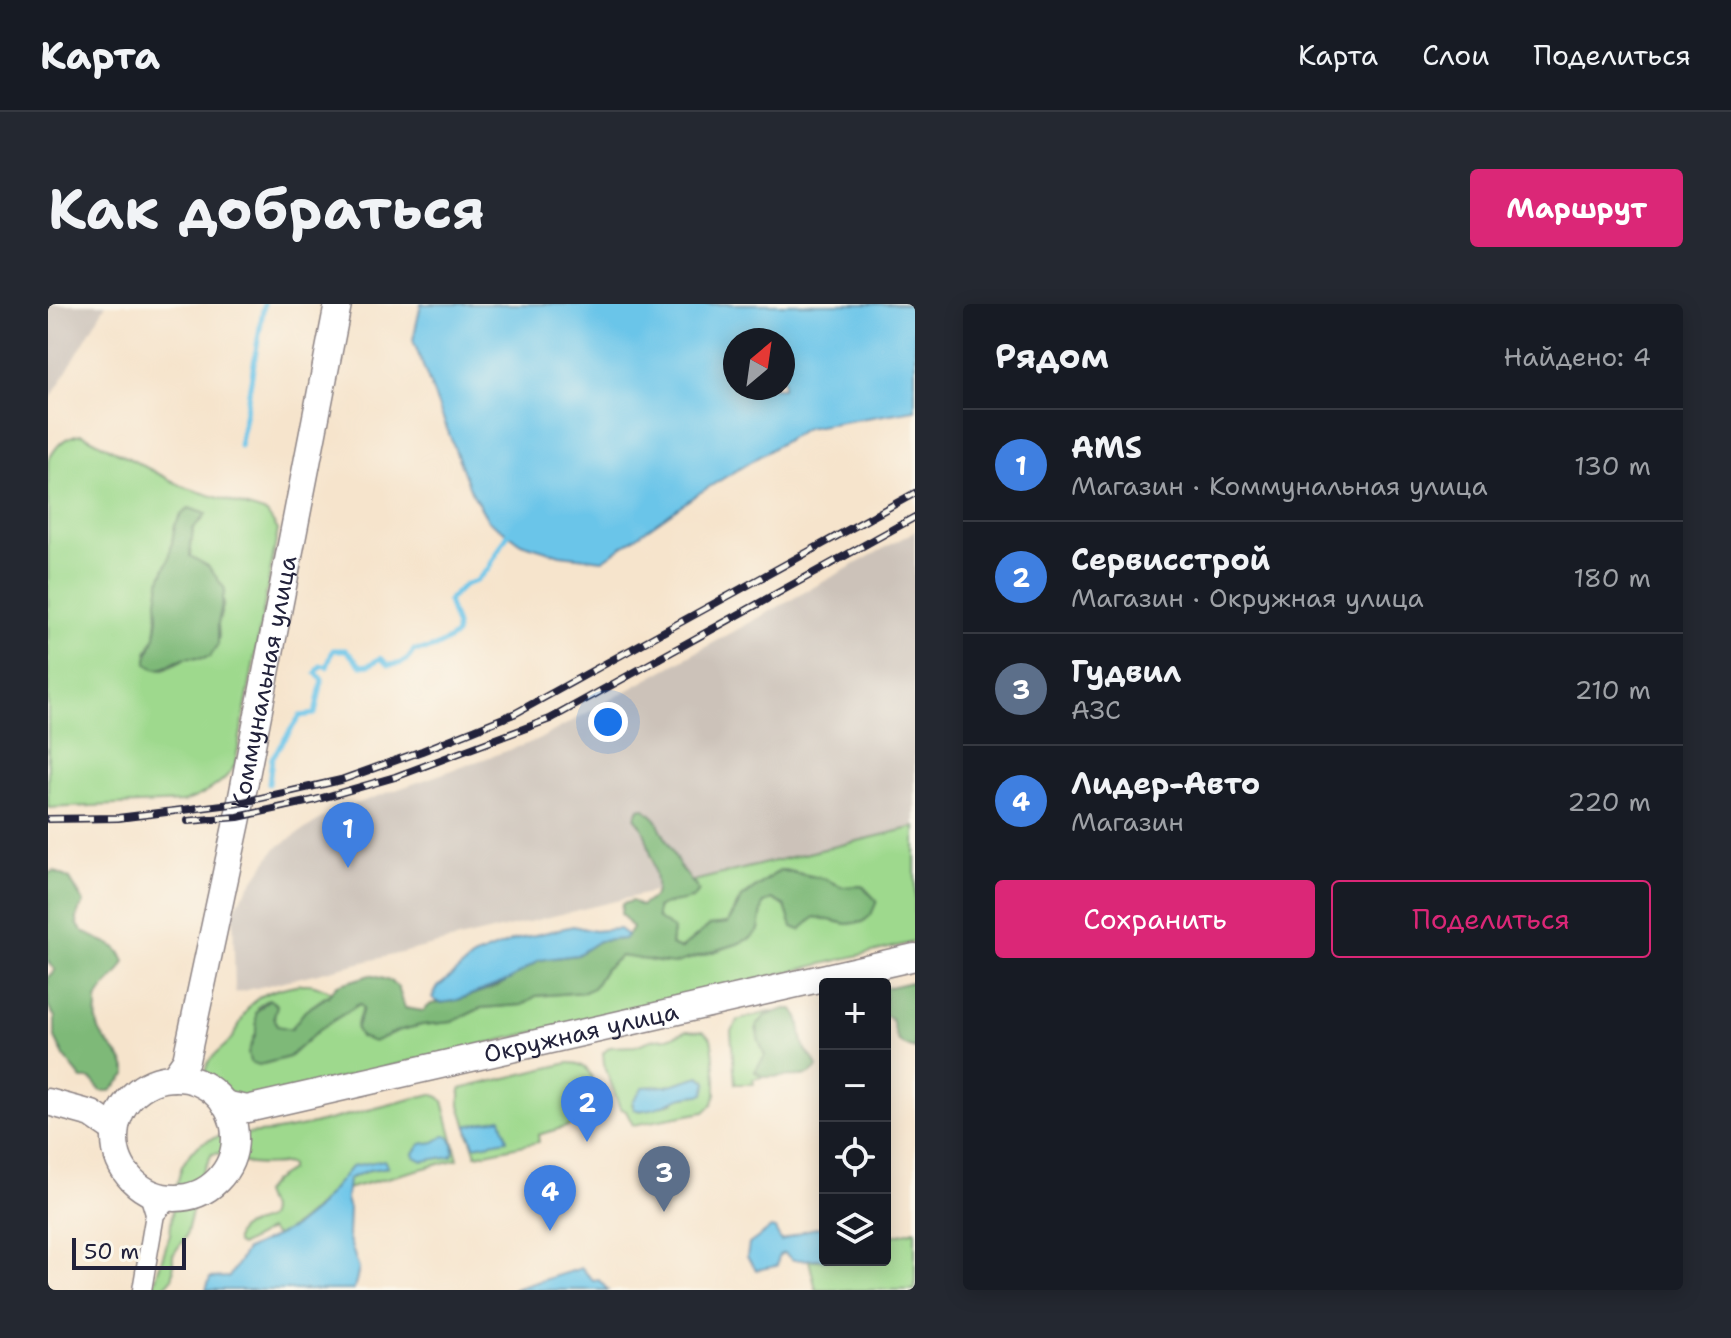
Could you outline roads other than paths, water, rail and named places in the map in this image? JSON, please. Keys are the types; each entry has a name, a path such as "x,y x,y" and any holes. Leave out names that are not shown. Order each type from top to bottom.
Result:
{"main road":[{"name":"Коммунальная улица","path":"185,1074 338,304"},
{"name":"Окружная улица","path":"235,1112 915,957"},
{"path":"185,1074 208,1088 235,1112 233,1156 224,1173 210,1187 193,1196 158,1201 137,1185 124,1169 116,1150 118,1120 133,1094 150,1083 185,1074"},
{"path":"48,1102 118,1120"}],"street":[{"path":"142,1290 158,1201"}],"water":[{"path":"421,304 915,304 915,410 806,428 696,495 603,560 560,555 521,543 488,520 471,491 413,340"},
{"path":"573,926 594,931 619,929 627,935 624,939 599,941 577,955 539,960 509,980 455,1001 440,1003 432,998 438,987 475,956 514,940"},
{"path":"700,1076 707,1082 704,1094 684,1097 650,1109 634,1109 633,1101 643,1087 667,1086"},
{"path":"501,1118 507,1140 474,1146 467,1126"},
{"path":"446,1135 453,1144 452,1156 423,1161 415,1157 414,1153 421,1144 434,1142"},
{"path":"384,1160 388,1167 369,1170 348,1179 348,1236 359,1269 354,1290 206,1290 210,1278 229,1277 246,1250 293,1228 315,1210 352,1166"},
{"path":"819,1227 819,1259 793,1260 784,1253 779,1255 777,1266 756,1270 747,1257 749,1244 771,1228 775,1229 781,1241"},
{"path":"582,1268 593,1281 599,1280 608,1290 511,1290"}],"waterway":[{"path":"240,446 264,304"},
{"path":"269,784 272,758 300,716 315,714 322,680 316,673 321,665 327,667 333,650 346,650 361,666 381,658 388,665 393,665 407,660 414,650 431,649 456,635 448,601 464,585 476,581 488,569 508,534"}],"railway":[{"path":"48,819 118,818 239,803 341,780 422,751 516,713 915,493"},
{"path":"188,821 238,817 315,800 395,777 550,719 915,517"}],"place":[{"name":"AMS","path":"348,868"},
{"name":"Сервисстрой","path":"587,1142"},
{"name":"Гудвил","path":"664,1212"},
{"name":"Лидер-Авто","path":"550,1231"}]}
